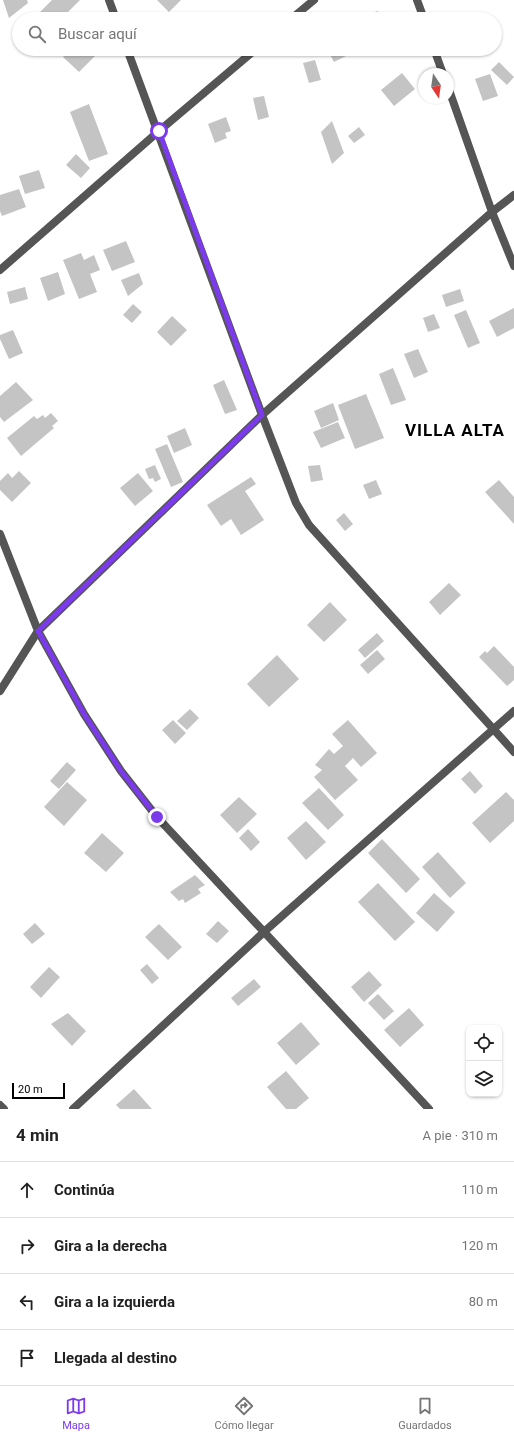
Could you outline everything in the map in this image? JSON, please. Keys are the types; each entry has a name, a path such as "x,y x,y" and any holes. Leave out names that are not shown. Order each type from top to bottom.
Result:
{"street":[{"path":"109,0 113,12"},
{"path":"299,12 314,0"},
{"path":"417,0 421,12"},
{"path":"130,56 159,131 262,415 296,503 308,525 514,752"},
{"path":"0,270 159,131 248,56"},
{"path":"437,56 441,68"},
{"path":"454,104 492,212 514,266"},
{"path":"0,691 38,631 262,415 514,194"},
{"path":"0,534 38,631 84,714 121,771 157,817 265,931 429,1109"},
{"path":"73,1109 265,931 514,711"},
{"path":"0,1105 4,1109"}],"building":[{"path":"3,0 27,0 28,3 17,12 12,12 12,16 9,18"},
{"path":"52,0 80,0 68,12 40,12"},
{"path":"157,0 181,0 169,12"},
{"path":"64,56 95,56 79,72 63,57"},
{"path":"331,56 346,56 334,62"},
{"path":"315,60 321,80 309,83 303,63"},
{"path":"499,62 514,77 507,85 491,70"},
{"path":"402,73 415,89 394,106 381,90"},
{"path":"490,74 498,96 483,101 475,79"},
{"path":"264,96 269,117 258,120 253,98"},
{"path":"89,104 108,154 89,161 70,112"},
{"path":"226,117 231,131 225,133 227,138 215,143 208,124"},
{"path":"332,121 344,153 332,164 321,132"},
{"path":"359,127 365,135 354,143 348,136"},
{"path":"76,154 90,168 81,178 66,165"},
{"path":"39,170 45,188 25,194 19,176"},
{"path":"19,189 26,207 2,216 0,211 0,195"},
{"path":"126,241 135,262 112,271 103,250"},
{"path":"81,253 84,260 94,255 100,270 90,274 97,292 79,299 63,260"},
{"path":"58,272 65,294 48,301 40,278"},
{"path":"139,273 143,284 128,296 121,280"},
{"path":"25,287 28,299 10,304 7,292"},
{"path":"460,289 464,301 446,307 442,295"},
{"path":"133,304 142,312 132,323 123,315"},
{"path":"514,308 514,328 497,337 489,321"},
{"path":"466,310 480,343 468,348 454,315"},
{"path":"434,314 440,328 428,332 423,318"},
{"path":"172,316 187,330 171,346 157,332"},
{"path":"13,330 23,353 9,359 0,339 0,335"},
{"path":"418,349 428,372 414,378 404,354"},
{"path":"393,368 406,400 391,405 379,374"},
{"path":"224,380 237,410 225,414 213,385"},
{"path":"16,382 33,400 4,422 0,417 0,396"},
{"path":"366,394 384,438 355,449 338,405"},
{"path":"333,403 339,420 321,428 314,411"},
{"path":"51,413 58,421 52,426 54,428 21,456 7,438 34,416 37,419 43,415 45,418"},
{"path":"338,422 345,438 321,448 313,432"},
{"path":"185,428 192,445 174,453 167,436"},
{"path":"167,444 183,482 171,487 155,449"},
{"path":"155,465 161,479 155,482 153,478 149,479 145,469"},
{"path":"320,465 323,480 311,482 308,466"},
{"path":"19,471 31,483 12,502 0,490 0,481 8,473 12,478"},
{"path":"138,473 153,491 135,506 120,488"},
{"path":"251,477 256,484 245,491 264,520 241,535 231,519 221,526 207,505"},
{"path":"376,480 382,494 369,499 363,485"},
{"path":"499,480 514,497 514,524 485,492"},
{"path":"344,513 353,524 345,531 336,520"},
{"path":"449,583 461,595 440,615 429,602"},
{"path":"330,602 347,620 324,642 307,625"},
{"path":"377,633 384,641 365,658 358,650"},
{"path":"494,646 514,667 514,680 507,686 479,657 485,651 487,653"},
{"path":"377,650 385,659 368,674 360,665"},
{"path":"277,655 299,679 269,707 247,684"},
{"path":"190,709 199,718 187,730 177,721"},
{"path":"173,720 186,733 175,744 162,730"},
{"path":"348,720 377,753 361,767 353,758 345,766 358,780 335,800 314,777 322,770 315,765 329,749 334,754 343,746 332,734"},
{"path":"67,762 76,770 59,789 50,781"},
{"path":"470,771 483,786 475,794 461,779"},
{"path":"67,782 87,800 64,826 44,807"},
{"path":"319,788 344,815 328,830 302,803"},
{"path":"506,792 514,800 514,821 490,843 472,823"},
{"path":"239,797 257,814 237,833 220,815"},
{"path":"306,821 326,842 306,860 287,838"},
{"path":"248,829 260,842 251,851 239,838"},
{"path":"102,833 124,853 106,872 84,853"},
{"path":"382,839 420,879 406,893 368,853"},
{"path":"438,852 466,883 450,898 422,867"},
{"path":"195,875 205,885 198,889 201,893 185,903 183,899 179,901 170,892"},
{"path":"378,883 415,922 395,941 358,902"},
{"path":"434,893 455,912 437,932 416,913"},
{"path":"218,921 229,931 217,943 206,934"},
{"path":"35,923 45,934 32,944 23,934"},
{"path":"159,924 182,947 168,960 145,937"},
{"path":"147,964 159,978 152,984 140,970"},
{"path":"49,967 60,977 41,998 30,987"},
{"path":"369,971 382,985 364,1002 351,987"},
{"path":"254,979 261,987 238,1006 231,998"},
{"path":"378,994 394,1011 384,1020 368,1003"},
{"path":"409,1008 424,1025 400,1047 384,1030"},
{"path":"68,1013 86,1031 72,1046 51,1024"},
{"path":"301,1022 320,1044 296,1065 277,1043"},
{"path":"286,1071 309,1098 296,1109 286,1109 267,1087"},
{"path":"134,1089 152,1109 120,1109 116,1105"}],"district":[{"name":"VILLA ALTA","path":"455,430"}],"route":[{"path":"157,817 121,771 84,714 38,631 262,415 159,131"}]}
